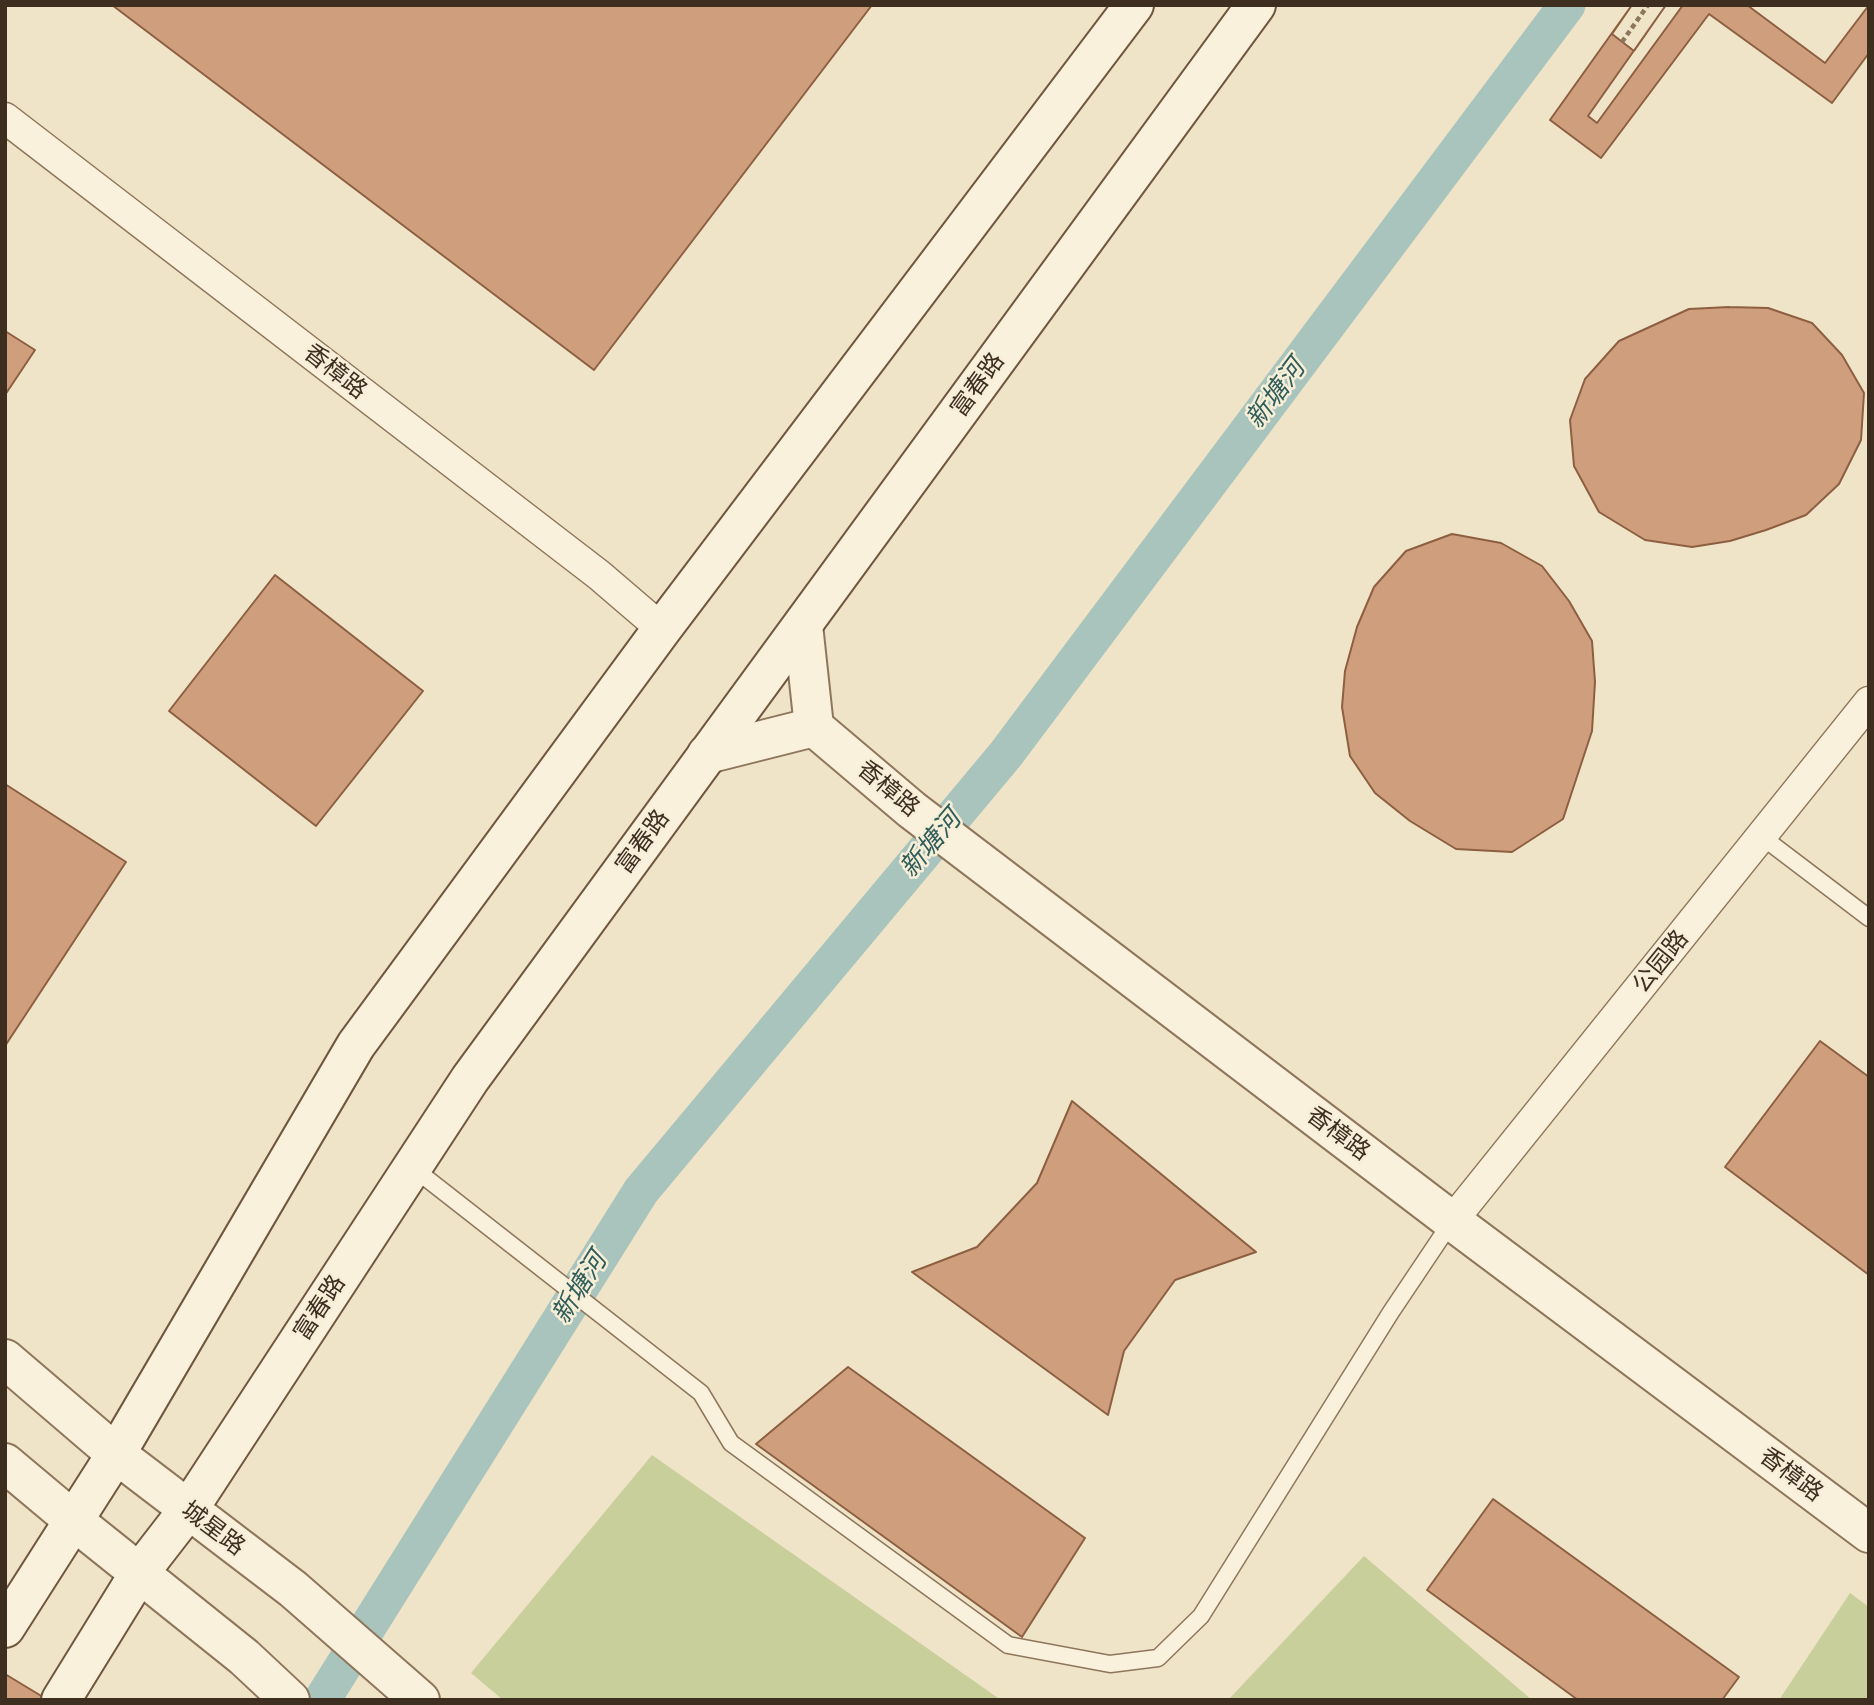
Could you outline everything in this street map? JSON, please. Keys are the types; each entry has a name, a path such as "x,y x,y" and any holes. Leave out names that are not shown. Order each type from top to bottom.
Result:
{"main road":[{"path":"5,1628 116,1454 356,1045 662,629 1135,5"},
{"name":"富春路","path":"61,1700 140,1572 188,1510 470,1079 1256,5"},
{"path":"708,754 814,727 803,625"},
{"name":"香樟路","path":"814,727 912,810 1452,1222 1869,1533"},
{"name":"城星路","path":"5,1359 116,1454 293,1589 415,1696"},
{"path":"5,1463 244,1657 290,1700"}],"street":[{"name":"香樟路","path":"5,118 599,575 662,629"},
{"name":"公园路","path":"1452,1222 1869,702"}],"lane":[{"path":"1761,836 1869,918"},
{"path":"412,1167 701,1393 731,1443 1008,1645 1110,1664 1158,1658 1201,1616 1384,1324 1452,1222"}],"path":[{"path":"1622,42 1648,5"}],"green space":[{"path":"652,1455 1001,1700 503,1700 471,1673"},
{"path":"1364,1556 1532,1700 1228,1700"},
{"path":"1850,1593 1869,1607 1869,1700 1779,1700"}],"building":[{"path":"112,5 872,5 594,370"},
{"path":"1632,5 1666,5 1588,116 1597,123 1683,5 1747,5 1825,63 1869,5 1869,53 1832,103 1709,14 1601,158 1550,120"},
{"path":"1632,5 1666,5 1634,51 1612,34"},
{"path":"1768,308 1812,323 1842,355 1864,393 1861,440 1839,484 1806,515 1730,541 1692,547 1645,540 1599,512 1574,466 1570,420 1585,379 1619,341 1689,309"},
{"path":"5,331 35,350 5,395"},
{"path":"1452,534 1501,543 1542,566 1569,601 1592,641 1595,682 1592,731 1563,819 1512,852 1456,849 1410,821 1375,793 1350,756 1342,707 1345,671 1357,627 1374,587 1406,551"},
{"path":"275,575 423,691 316,826 169,711"},
{"path":"5,784 126,862 5,1046"},
{"path":"1820,1041 1869,1077 1869,1275 1725,1167"},
{"path":"1072,1101 1256,1252 1175,1280 1124,1351 1108,1415 912,1272 977,1247 1037,1183"},
{"path":"848,1367 1085,1538 1022,1637 756,1444"},
{"path":"1493,1499 1739,1677 1722,1700 1578,1700 1427,1590"},
{"path":"5,1674 48,1700 5,1700"}],"waterway":[{"name":"新塘河","path":"322,1700 641,1191 1006,754 1567,5"}]}
